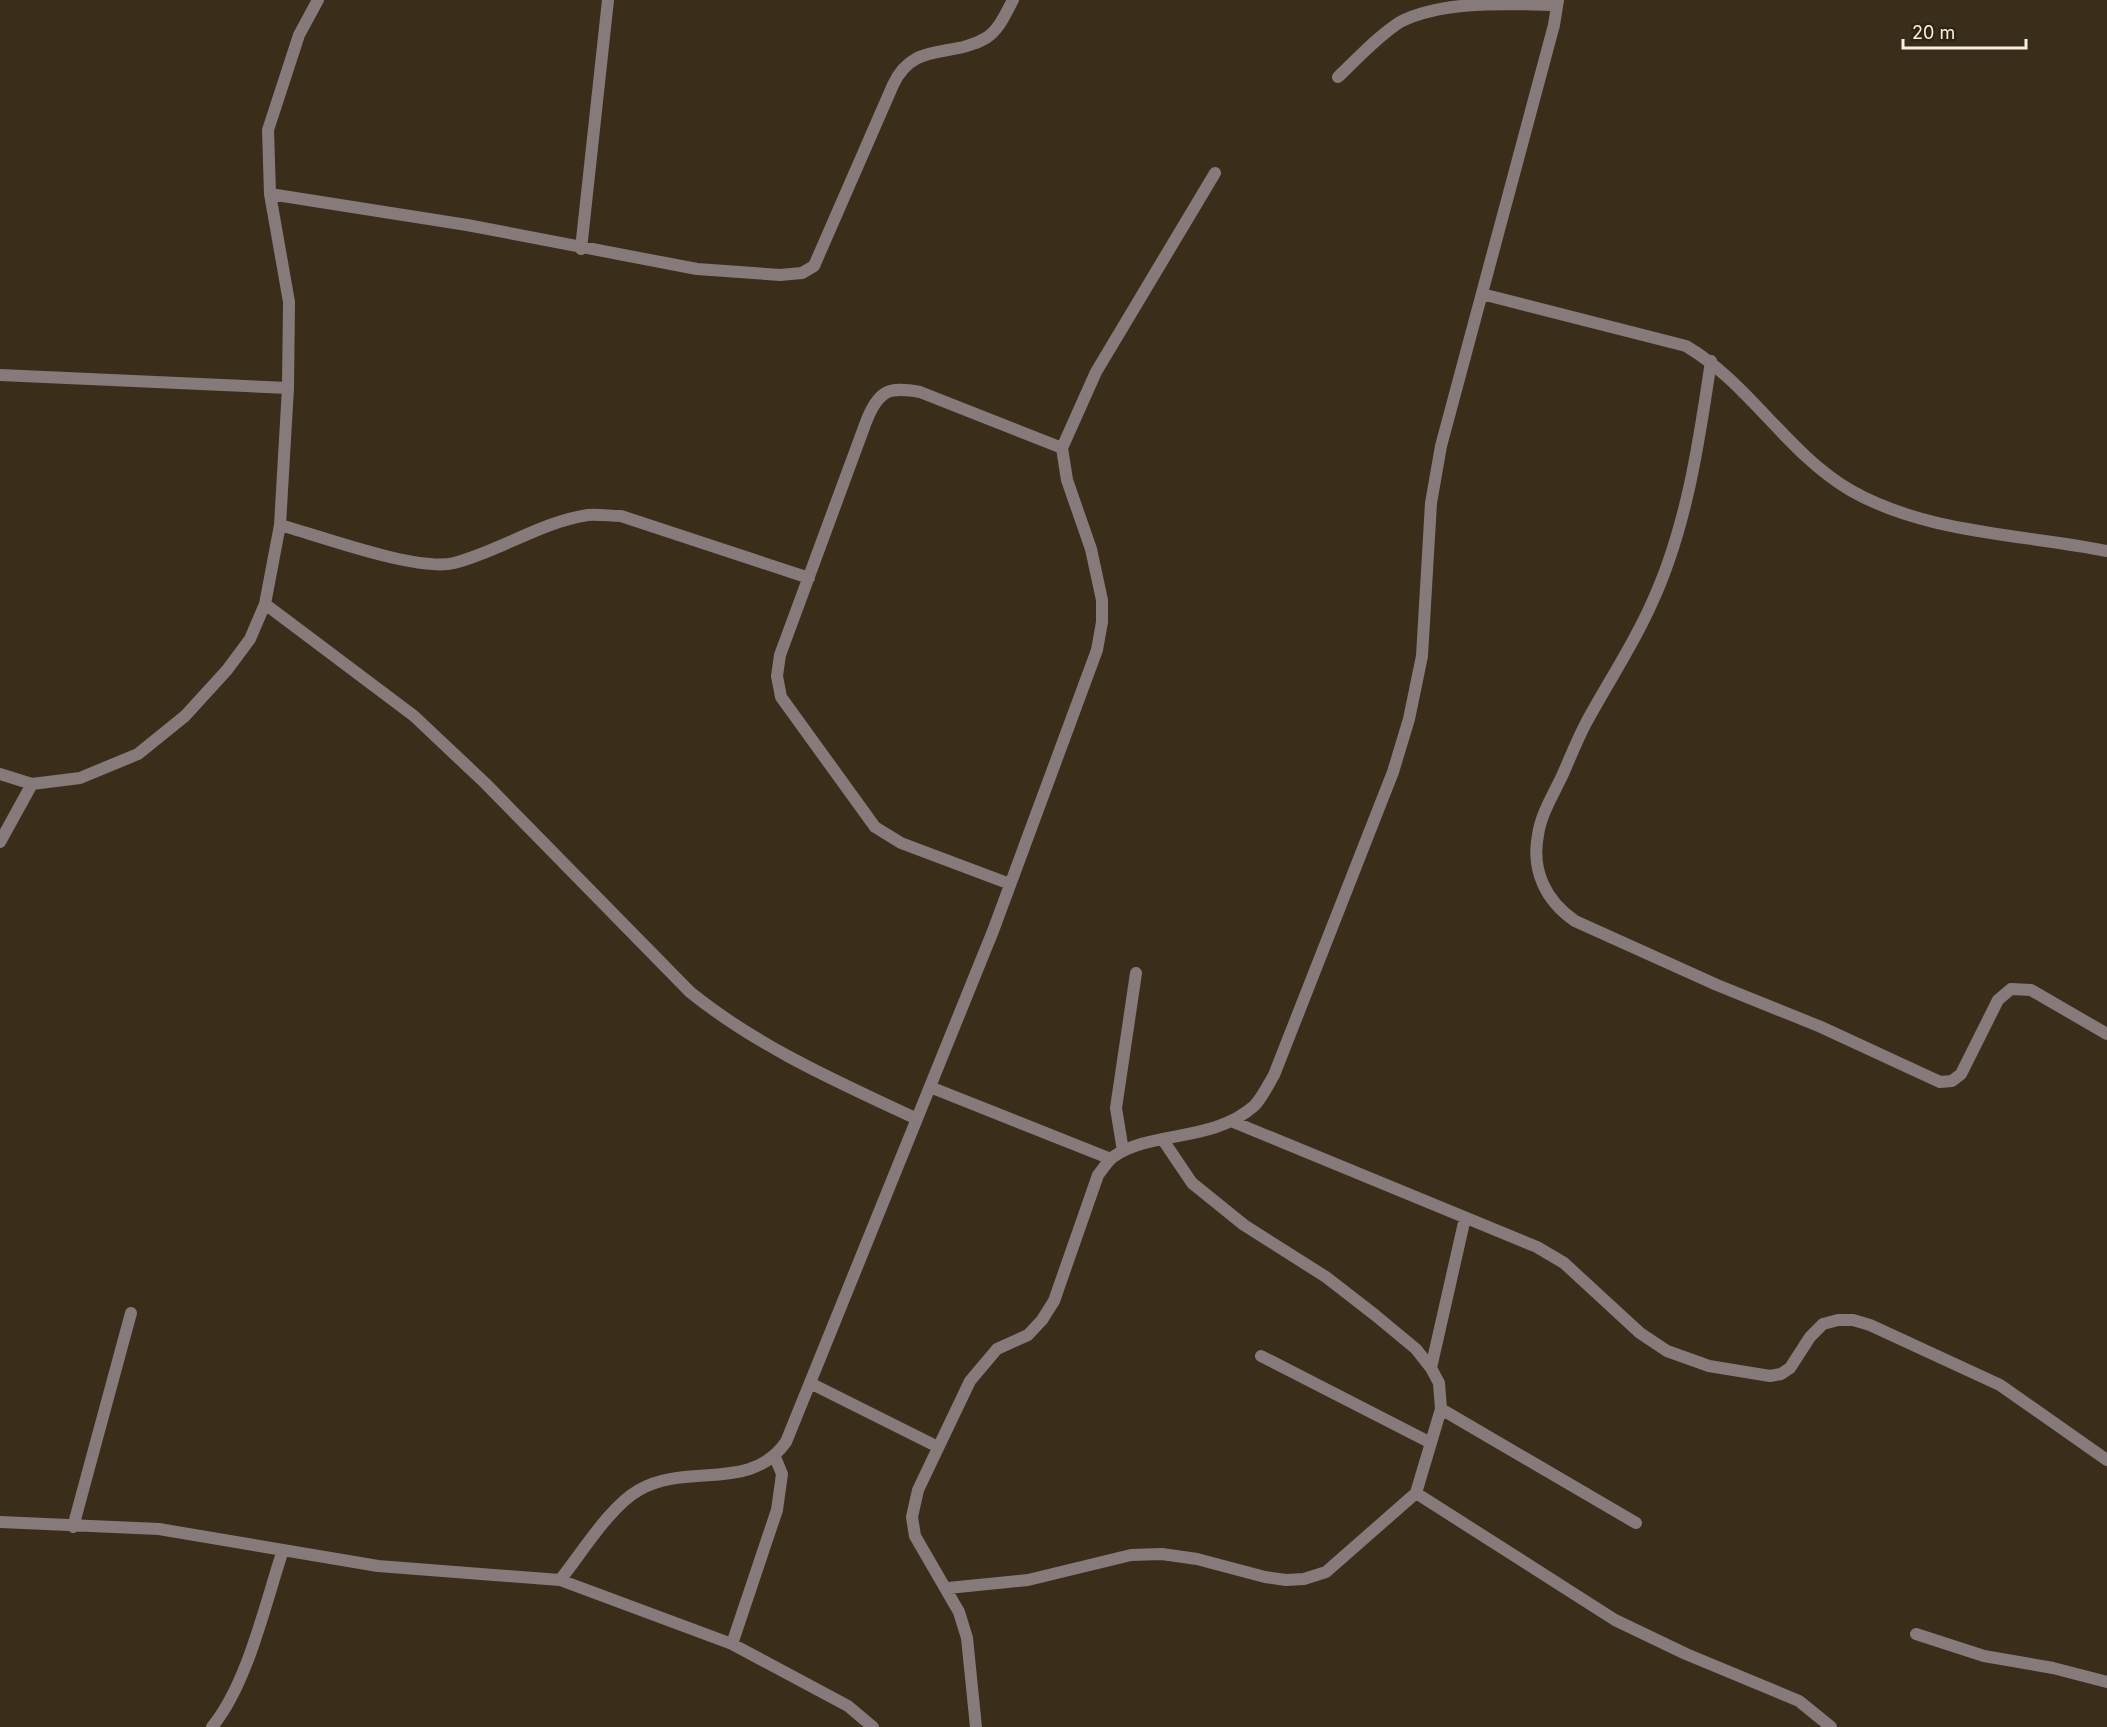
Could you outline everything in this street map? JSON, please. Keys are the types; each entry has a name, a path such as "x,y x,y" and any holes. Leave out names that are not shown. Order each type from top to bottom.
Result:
{"street":[{"path":"0,774 32,784 80,778 138,754 185,717 226,670 250,639 266,604 280,525 288,388 289,302 270,194 268,130 299,35 318,0"},
{"path":"581,249 608,0"},
{"path":"270,194 467,225 581,249 697,269 780,275 802,273 814,266 899,73 916,57 986,38 1001,22 1013,0"},
{"path":"976,1727 967,1638 959,1612 948,1588 915,1536 912,1516 918,1490 966,1388 976,1372 997,1350 1028,1335 1042,1320 1054,1301 1098,1175 1111,1159 1123,1151 1203,1132 1231,1121 1255,1105 1274,1075 1394,772 1422,656 1431,503 1441,446 1557,3 1470,3 1435,7 1401,20 1338,77"},
{"path":"560,1580 622,1502 637,1491 658,1480 681,1476 732,1474 756,1468 776,1457 786,1442 1010,884 1097,650 1102,622 1102,600 1091,549 1067,480 1062,447 1096,372 1215,173"},
{"path":"1482,294 1686,346 1711,361 1814,462 1849,490 1889,509 1952,526 2107,550"},
{"path":"1711,361 1699,440 1680,525 1651,606 1616,674 1586,723 1540,826 1536,853 1538,875 1548,895 1559,910 1575,921 1717,986 1821,1027 1940,1082 1952,1081 1961,1074 1998,1000 2011,989 2031,990 2107,1034"},
{"path":"0,375 288,388"},
{"path":"1010,884 901,843 875,826 826,756 793,716 781,697 777,676 780,655 873,403 885,392 903,388 920,392 1062,447"},
{"path":"280,525 402,560 429,564 453,563 550,526 589,515 621,516 809,578"},
{"path":"266,604 414,716 485,783 690,992 723,1019 800,1063 917,1119"},
{"path":"0,842 32,784"},
{"path":"1123,1151 1117,1123 1117,1091 1136,973"},
{"path":"930,1087 1111,1159"},
{"path":"1231,1121 1537,1247 1564,1263 1640,1333 1667,1351 1709,1366 1770,1376 1781,1374 1790,1368 1810,1336 1823,1324 1853,1320 1870,1325 2000,1385 2107,1461"},
{"path":"948,1588 1028,1580 1084,1565 1141,1554 1197,1559 1286,1580 1304,1579 1326,1572 1416,1493 1441,1408 1439,1383 1431,1368 1416,1350 1367,1308 1326,1277 1244,1225 1192,1183 1163,1140"},
{"path":"1431,1368 1465,1218"},
{"path":"73,1527 131,1313"},
{"path":"1261,1356 1431,1443"},
{"path":"810,1383 938,1447"},
{"path":"1441,1408 1636,1523"},
{"path":"732,1644 780,1499 782,1474 776,1457"},
{"path":"1416,1493 1616,1620 1686,1654 1799,1701 1831,1727"},
{"path":"0,1522 73,1527 114,1525 159,1529 378,1566 560,1580 732,1644 848,1706 873,1727"},
{"path":"212,1727 227,1708 238,1684 283,1550"},
{"path":"1916,1634 1984,1656 2053,1668 2107,1682"}]}
